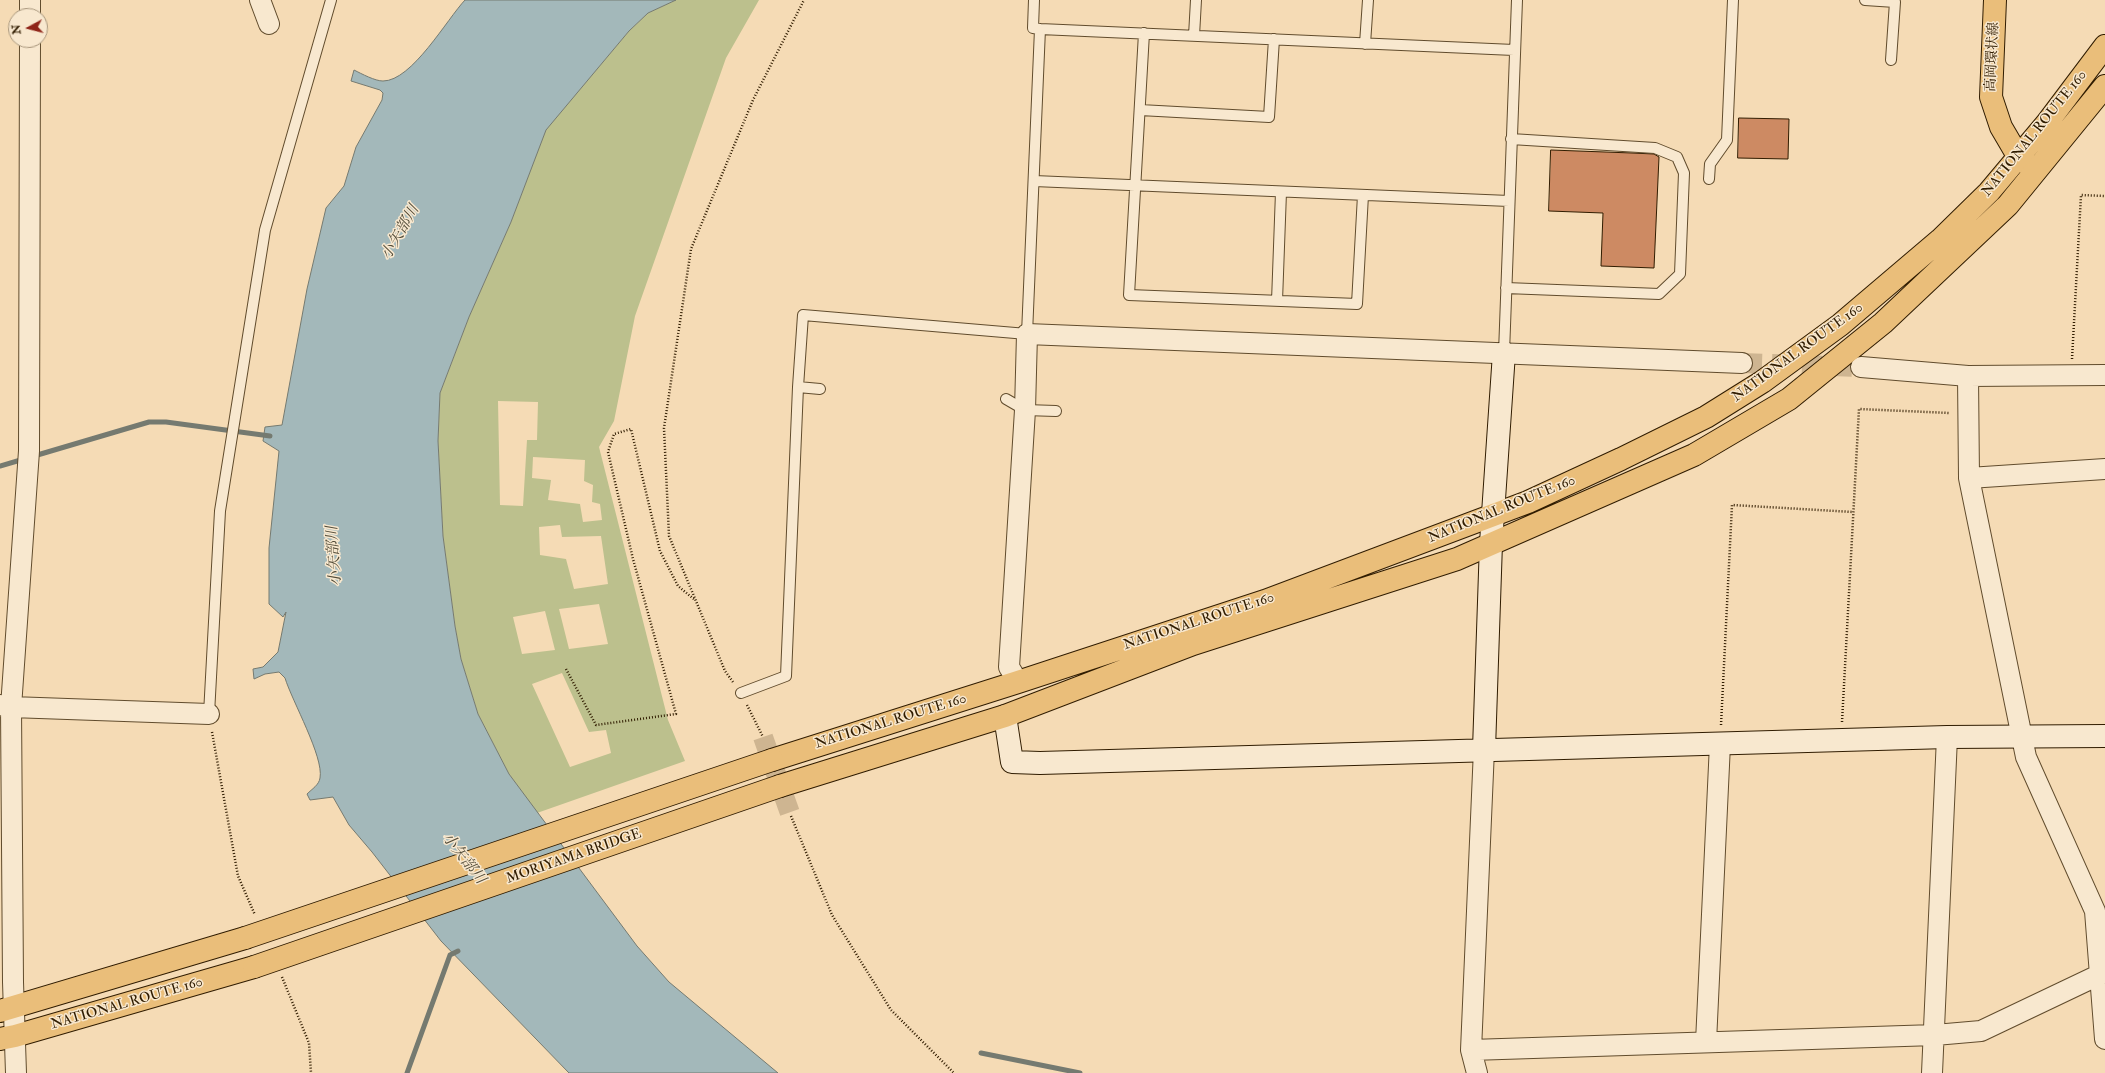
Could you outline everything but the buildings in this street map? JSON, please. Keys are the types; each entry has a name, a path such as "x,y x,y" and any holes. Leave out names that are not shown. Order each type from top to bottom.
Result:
{"main road":[{"name":"高岡環状線","path":"1995,0 1991,97 2001,127 2018,156 2036,171"},
{"name":"NATIONAL ROUTE 160","path":"772,760 1018,682 1265,601 1528,502 1622,459 1706,417 1762,382 1840,325 1940,240 1989,192 2046,123 2105,46"},
{"name":"NATIONAL ROUTE 160","path":"780,786 1005,716 1193,644 1450,561 1694,455 1789,399 1883,323 2008,205 2105,86"},
{"name":"MORIYAMA BRIDGE","path":"245,938 772,760"},
{"name":"MORIYAMA BRIDGE","path":"254,967 780,786"},
{"name":"NATIONAL ROUTE 160","path":"7,1010 245,938"},
{"name":"NATIONAL ROUTE 160","path":"7,1037 254,967"}],"street":[{"path":"260,0 269,24"},
{"path":"16,1073 7,1037 6,706 29,451 30,48"},
{"path":"1018,682 1010,667 1025,410 1027,334 1742,363"},
{"path":"1477,1073 1471,1050 1491,543 1494,515 1497,388 1504,353"},
{"path":"1861,367 1968,376 2105,375"},
{"path":"1968,376 1969,478 2026,757 2095,911 2103,973 2105,1039"},
{"path":"1969,478 2105,469"},
{"path":"6,706 208,714"},
{"path":"1005,716 1012,762 1048,763 1484,749 1947,737 2105,736"},
{"path":"1932,1073 1935,1035 1947,737"},
{"path":"1706,1042 1720,744"},
{"path":"1471,1050 1935,1035 1981,1030 2103,973"}],"lane":[{"path":"208,714 220,511 265,230 331,0"},
{"path":"326,15 340,0"},
{"path":"1034,0 1033,28 1040,29 1514,50"},
{"path":"1194,36 1196,0"},
{"path":"1365,44 1368,0"},
{"path":"1504,353 1517,0"},
{"path":"1709,179 1710,164 1727,140 1733,0"},
{"path":"1866,0 1895,2 1891,60"},
{"path":"741,693 786,676 798,387 803,315 1027,334 1040,29"},
{"path":"1144,33 1129,295 1357,304 1363,195"},
{"path":"1140,110 1269,116 1274,39"},
{"path":"1506,288 1659,294 1680,274 1684,263 1688,175 1677,157 1655,148 1511,139"},
{"path":"1034,181 1509,201"},
{"path":"1277,301 1281,192"},
{"path":"798,387 820,389"},
{"path":"1006,399 1025,410 1056,411"}],"path":[{"path":"763,737 741,693 725,671 669,536 664,428 691,249 753,100 804,0"},
{"path":"2071,375 2081,195 2105,196"},
{"path":"1841,740 1859,409 1968,414"},
{"path":"566,669 596,725 676,714 633,559 608,452 614,434 631,429 660,551 678,586 696,600"},
{"path":"1720,744 1732,506 1853,512"},
{"path":"208,714 238,876 257,919"},
{"path":"792,816 832,915 892,1010 954,1073"},
{"path":"282,976 309,1043 311,1073"}],"green space":[{"path":"676,0 759,0 726,58 635,316 614,421 599,447 668,720 685,761 537,813 509,774 478,714 461,659 443,536 438,441 440,393 469,317 511,222 546,129 629,31 648,13","holes":["498,401 538,402 537,440 527,440 523,506 500,505","533,457 585,460 584,481 593,485 592,502 600,504 602,520 583,522 580,504 548,500 551,480 532,478","560,525 562,537 601,536 608,584 574,589 566,559 540,555 539,527","599,604 608,644 569,649 559,609","545,611 555,650 522,654 513,617","562,673 589,732 606,730 611,753 570,767 532,684"]}],"water":[{"name":"小矢部川","path":"465,0 676,0 648,13 629,31 546,130 511,222 469,317 440,393 438,441 443,536 461,659 478,714 509,774 637,946 669,982 778,1073 569,1073 441,941 372,852 349,825 333,797 310,800 307,794 318,783 320,778 320,769 313,743 285,678 279,672 265,674 254,679 253,669 263,667 278,652 286,612 283,617 269,604 269,548 279,451 263,441 265,427 282,425 307,289 326,208 344,186 356,147 382,100 383,93 380,90 351,81 354,70 380,81 394,78 406,71 428,48"}],"waterway":[{"path":"34,456 149,422 166,422 270,436"},
{"path":"0,466 24,459"},
{"path":"407,1073 450,955 458,951"},
{"path":"981,1053 1080,1073"}],"tunnel":[{"path":"1742,363 1861,367"},
{"path":"763,737 791,816"}]}
